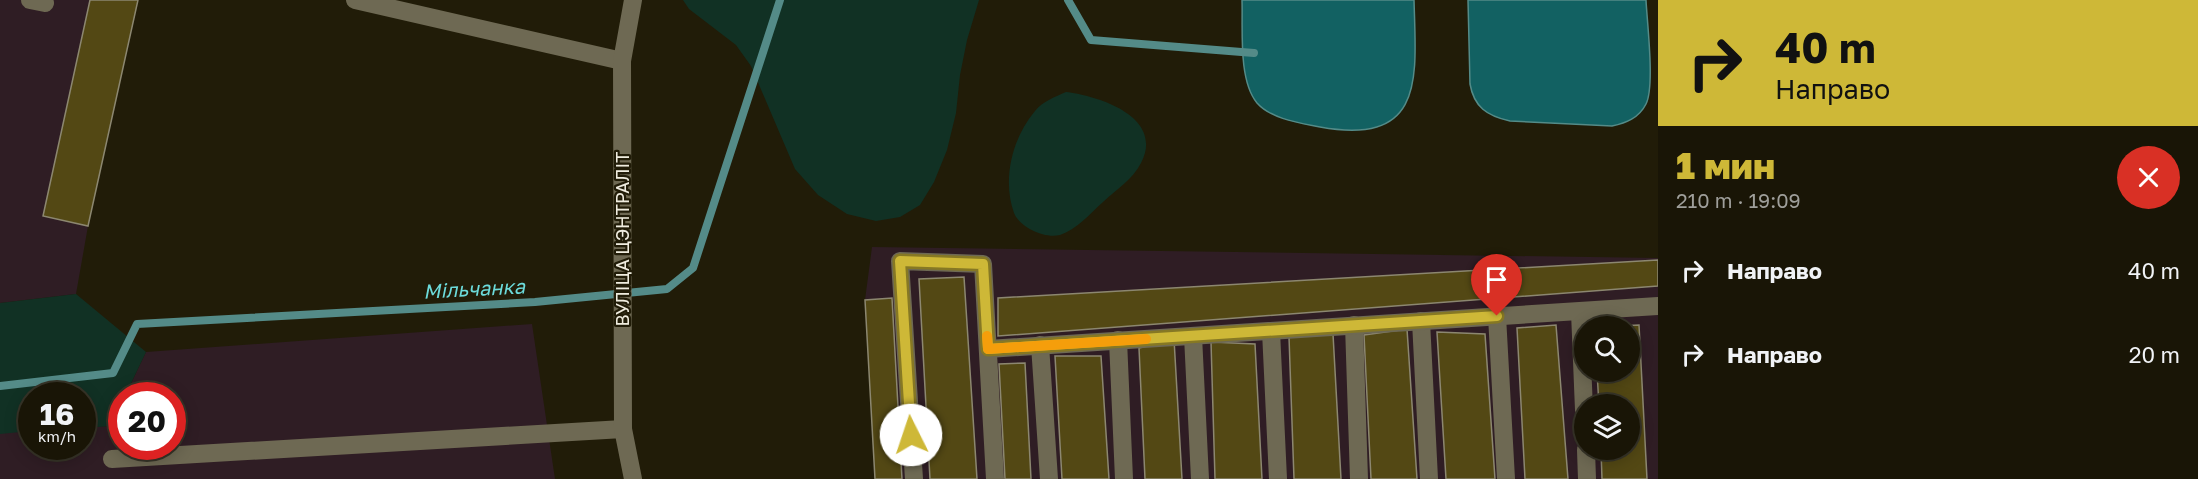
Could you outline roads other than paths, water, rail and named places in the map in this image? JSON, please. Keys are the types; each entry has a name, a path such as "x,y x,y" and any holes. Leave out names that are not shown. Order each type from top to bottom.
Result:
{"street":[{"path":"355,0 622,61"},
{"name":"ВУЛІЦА ЦЭНТРАЛІТ","path":"633,0 622,61 623,429 633,479"},
{"path":"914,479 900,261 983,264 996,479"},
{"path":"988,349 1658,306"},
{"path":"1580,312 1583,394"},
{"path":"1497,316 1506,479"},
{"path":"1421,321 1429,479"},
{"path":"1354,326 1359,479"},
{"path":"1271,331 1278,479"},
{"path":"1193,336 1200,479"},
{"path":"1118,340 1124,479"},
{"path":"1040,345 1049,479"},
{"path":"186,455 623,429"},
{"path":"1586,460 1587,479"}],"water":[{"path":"1242,0 1414,0 1415,55 1408,100 1397,115 1380,126 1355,130 1295,122 1270,113 1257,103 1247,81 1242,39"},
{"path":"1468,0 1646,0 1650,83 1649,95 1643,109 1632,119 1612,126 1510,121 1488,113 1478,104 1470,84"}],"waterway":[{"name":"Мільчанка","path":"0,386 113,373 137,324 535,302 667,289 693,268 780,0"},
{"path":"1068,0 1091,40 1254,53"}]}
